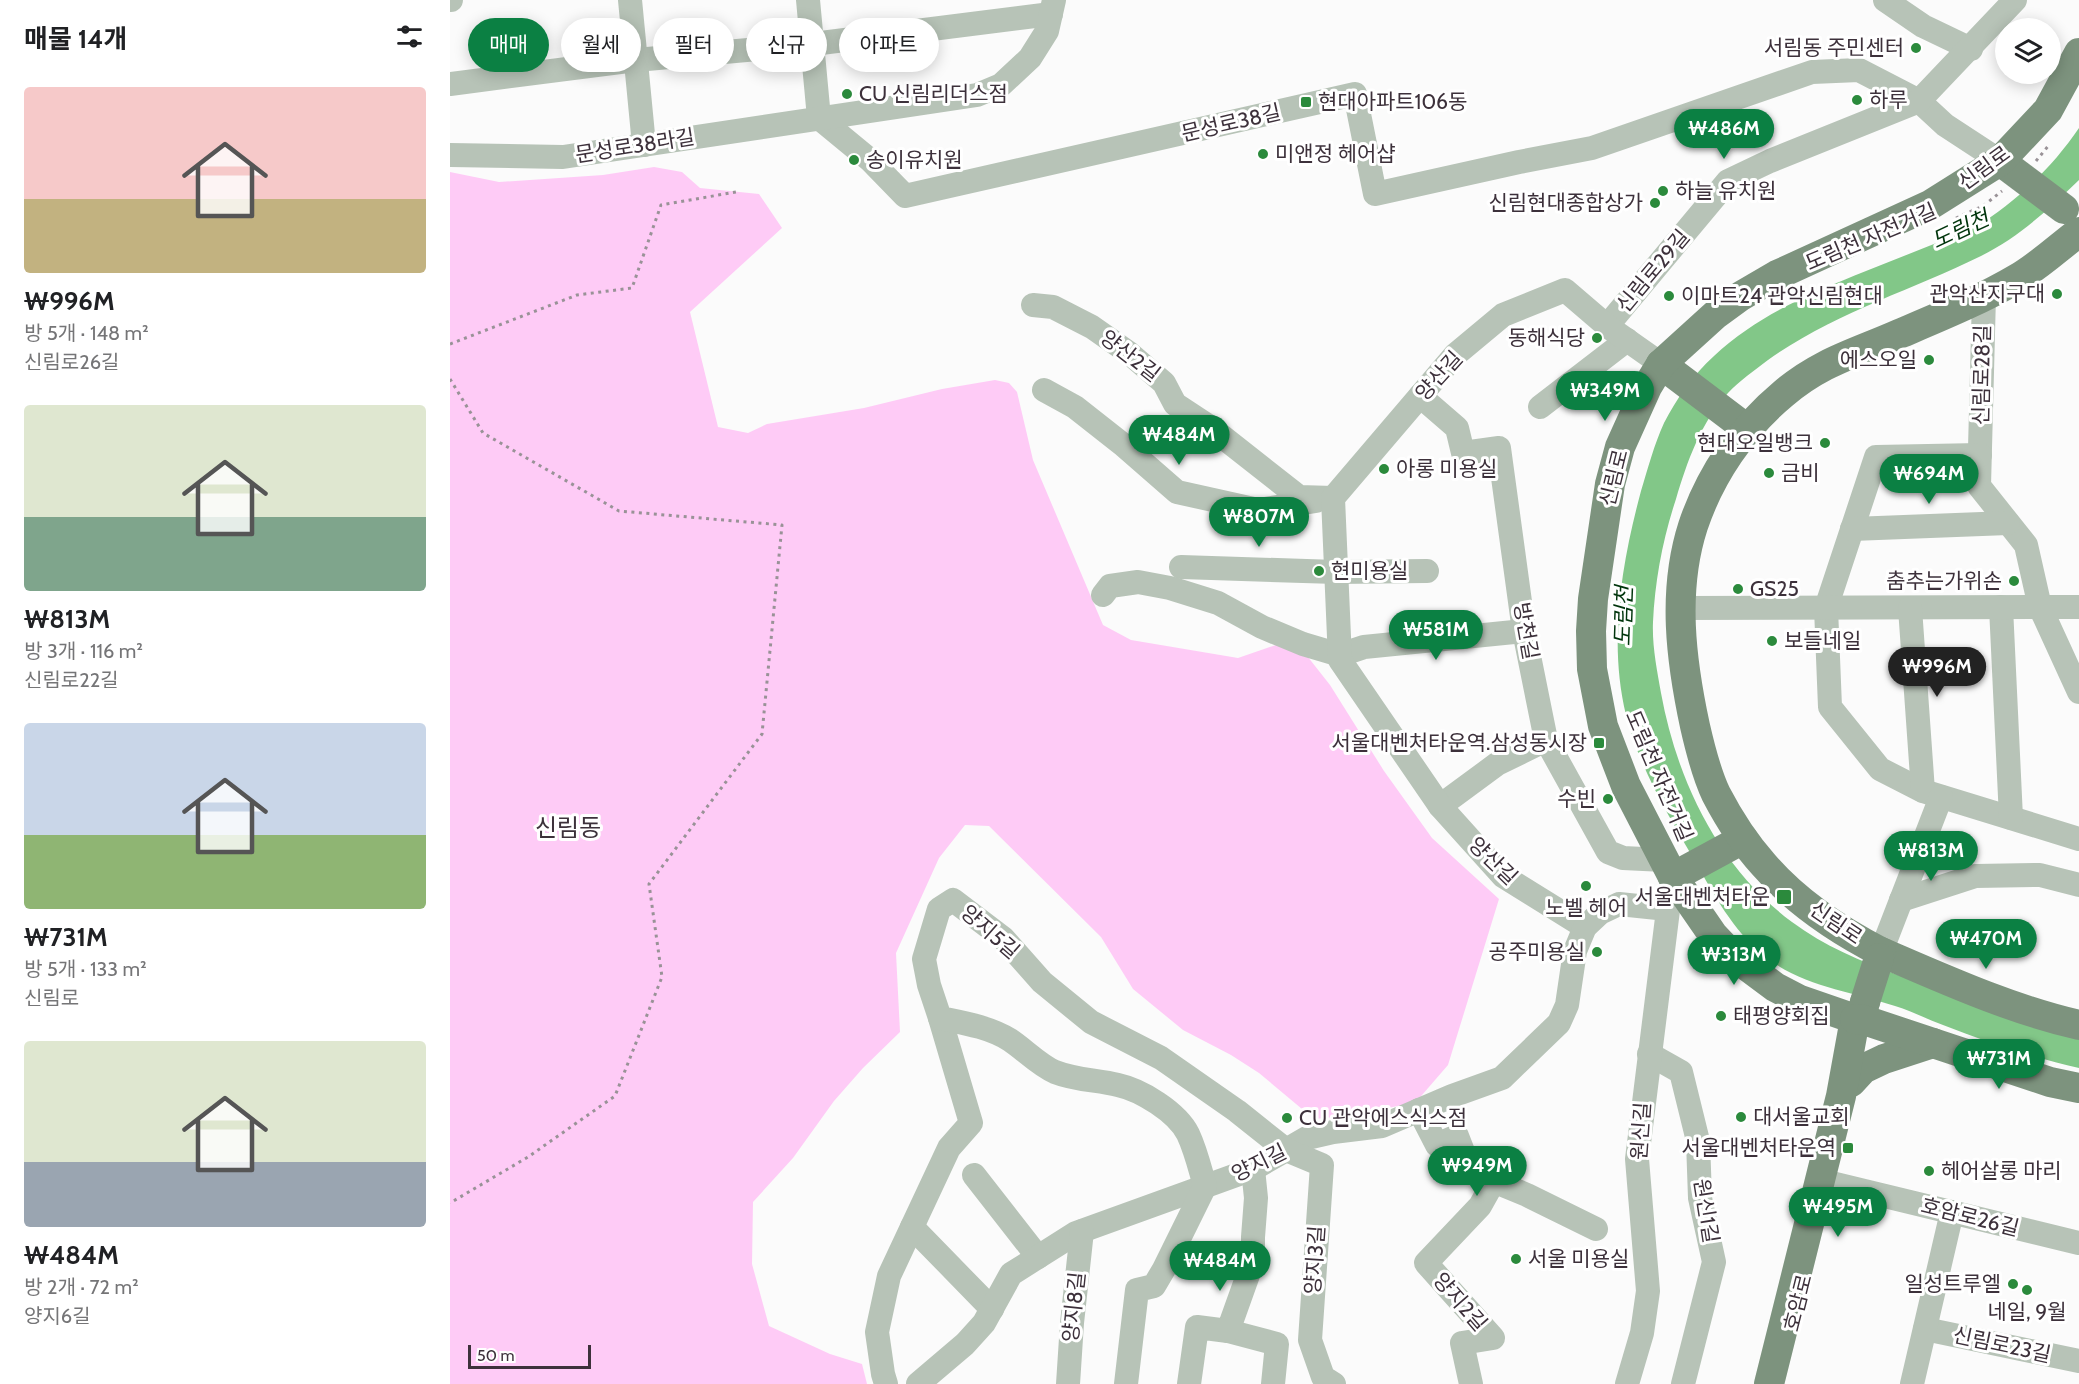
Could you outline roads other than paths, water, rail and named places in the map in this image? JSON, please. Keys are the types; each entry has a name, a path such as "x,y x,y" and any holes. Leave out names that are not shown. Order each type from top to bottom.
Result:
{"main road":[{"name":"신림로","path":"1933,1043 1862,1012 1819,1006 1800,1000 1775,987 1732,955 1713,935 1669,868 1626,786 1603,726 1592,669 1591,631 1600,540 1610,484 1620,447 1647,387 1661,364 1715,315 1741,296 1777,275 2003,174 2048,110 2079,53"},
{"path":"2003,174 2079,219"},
{"name":"신림로","path":"2079,232 2020,277 1984,296 1830,361 1788,389 1747,429 1724,461 1706,493 1693,527 1683,568 1680,608 1682,649 1700,748 1716,792 1743,838 1763,865 1806,904 1880,955 2044,1017 2079,1025"},
{"path":"1661,364 1747,429"},
{"path":"1669,868 1743,838"},
{"path":"1769,1384 1848,1080 1862,1012 1880,955"},
{"path":"1819,1006 1840,1040 1848,1080"},
{"path":"1848,1080 1863,1069 1892,1056 1933,1043 2050,1082 2079,1088"},
{"name":"호암로","path":"1778,1384 1827,1182 1848,1080"}],"street":[{"path":"630,0 632,18"},
{"path":"808,0 810,18"},
{"path":"1885,0 1923,26 1971,49"},
{"name":"신림로29길","path":"1607,326 1728,181 1770,161 1919,101 1971,49 2015,0"},
{"path":"815,72 819,118 977,95 1002,85 1030,58 1047,31 1053,7 827,42"},
{"path":"641,60 746,50"},
{"path":"450,84 561,70"},
{"name":"문성로38길","path":"819,118 870,160 904,196 1355,94 1375,194 1592,148 1812,72 1859,70 1919,101"},
{"path":"637,72 644,145"},
{"path":"1919,101 2003,174"},
{"name":"문성로38라길","path":"450,155 563,157 819,118"},
{"name":"양산길","path":"1585,927 1503,876 1440,806 1340,660 1333,498 1455,355 1503,315 1565,291 1607,326 1661,364"},
{"name":"신림로28길","path":"1984,296 1979,486 2026,545 2040,607 2079,692"},
{"name":"양산2길","path":"1033,305 1053,307 1092,327 1129,353 1164,383 1175,404 1210,427 1299,497 1333,498"},
{"path":"1540,406 1627,340"},
{"path":"1044,390 1075,407 1122,444 1176,492 1258,510 1333,498"},
{"name":"방천길","path":"1420,396 1457,428 1463,453 1499,448 1524,631 1546,740 1608,852 1623,858 1669,868"},
{"name":"신림로28길","path":"1826,608 1876,457 1980,455"},
{"path":"1852,529 2008,523"},
{"path":"1181,567 1336,572 1427,571"},
{"path":"1103,595 1110,586 1138,582 1170,588 1218,603 1262,627 1303,644 1340,655 1364,647 1524,631"},
{"path":"2001,607 2011,818"},
{"path":"1680,608 2079,607"},
{"path":"1826,608 1830,707 1880,769 1932,794 2079,839"},
{"path":"1910,608 1932,794"},
{"path":"1440,806 1497,764 1546,740"},
{"name":"신림로","path":"1880,955 1901,900 1932,794"},
{"name":"원신길","path":"1627,1384 1642,1333 1648,1291 1637,1159 1667,909 1669,868"},
{"path":"1901,900 1975,876 2040,875 2079,885"},
{"name":"양지5길","path":"940,1018 929,985 924,959 939,909 953,900 1003,938 1042,982 1091,1022 1161,1058 1237,1111 1286,1150"},
{"path":"1585,927 1600,913 1619,904 1667,909"},
{"name":"양지길","path":"918,1384 965,1344 984,1323 1011,1274 1082,1231 1253,1169 1307,1138 1333,1132 1382,1126 1452,1096 1502,1078 1559,1023 1567,1005 1575,951 1585,927"},
{"path":"886,1384 877,1332 889,1276 949,1148 971,1123 940,1018 979,1026 1009,1040 1054,1071 1078,1078 1120,1085 1147,1096 1170,1113 1187,1131 1205,1186 1154,1286 1137,1290 1126,1384"},
{"name":"원신1길","path":"1649,1054 1681,1072 1698,1141 1700,1198 1714,1262 1683,1384"},
{"path":"1419,1110 1437,1145 1457,1136 1471,1172 1527,1195 1596,1229"},
{"name":"양지3길","path":"1286,1150 1322,1165 1310,1340 1323,1377 1334,1384"},
{"path":"1228,1331 1253,1261 1256,1198 1253,1169"},
{"path":"975,1175 1038,1257"},
{"name":"양지2길","path":"1471,1384 1462,1343 1492,1338 1426,1263 1480,1206 1494,1181"},
{"name":"호암로26길","path":"1827,1182 2079,1243"},
{"path":"1912,1384 1952,1212"},
{"path":"912,1227 992,1309"},
{"name":"양지8길","path":"1068,1384 1082,1231"},
{"path":"1190,1384 1197,1327 1228,1331 1277,1344 1273,1384"},
{"name":"신림로23길","path":"1925,1329 2079,1361"}],"water":[{"name":"도림천","path":"2079,128 2079,180 2021,231 1981,256 1846,316 1793,343 1742,380 1718,404 1690,457 1667,529 1660,559 1653,631 1656,667 1668,726 1690,790 1723,849 1743,876 1766,900 1804,931 1830,946 1884,970 2079,1035 2079,1068 2010,1049 1901,1008 1810,981 1778,965 1752,945 1733,923 1709,887 1646,772 1626,715 1618,659 1618,630 1628,546 1651,457 1669,414 1699,371 1731,341 1786,306 1845,279 1974,228 2032,184"}],"place":[{"name":"서림동 주민센터","path":"1916,48"},
{"name":"CU 신림리더스점","path":"847,94"},
{"name":"하루","path":"1857,100"},
{"name":"현대아파트106동","path":"1306,102"},
{"name":"미앤정 헤어샵","path":"1263,154"},
{"name":"송이유치원","path":"854,160"},
{"name":"하늘 유치원","path":"1663,191"},
{"name":"신림현대종합상가","path":"1655,203"},
{"name":"관악산지구대","path":"2057,294"},
{"name":"이마트24 관악신림현대","path":"1669,296"},
{"name":"동해식당","path":"1597,338"},
{"name":"에스오일","path":"1929,360"},
{"name":"현대오일뱅크","path":"1825,443"},
{"name":"아롱 미용실","path":"1384,469"},
{"name":"금비","path":"1769,473"},
{"name":"현미용실","path":"1319,571"},
{"name":"춤추는가위손","path":"2014,581"},
{"name":"GS25","path":"1738,589"},
{"name":"보들네일","path":"1772,641"},
{"name":"서울대벤처타운역.삼성동시장","path":"1599,743"},
{"name":"수빈","path":"1608,799"},
{"name":"노벨 헤어","path":"1586,886"},
{"name":"서울대벤처타운","path":"1784,897"},
{"name":"공주미용실","path":"1597,952"},
{"name":"태평양회집","path":"1721,1016"},
{"name":"대서울교회","path":"1741,1117"},
{"name":"CU 관악에스식스점","path":"1287,1118"},
{"name":"서울대벤처타운역","path":"1848,1148"},
{"name":"헤어살롱 마리","path":"1929,1171"},
{"name":"서울 미용실","path":"1516,1259"},
{"name":"일성트루엘","path":"2013,1284"},
{"name":"네일, 9월","path":"2027,1290"}],"district":[{"name":"신림동","path":"568,828"}]}
